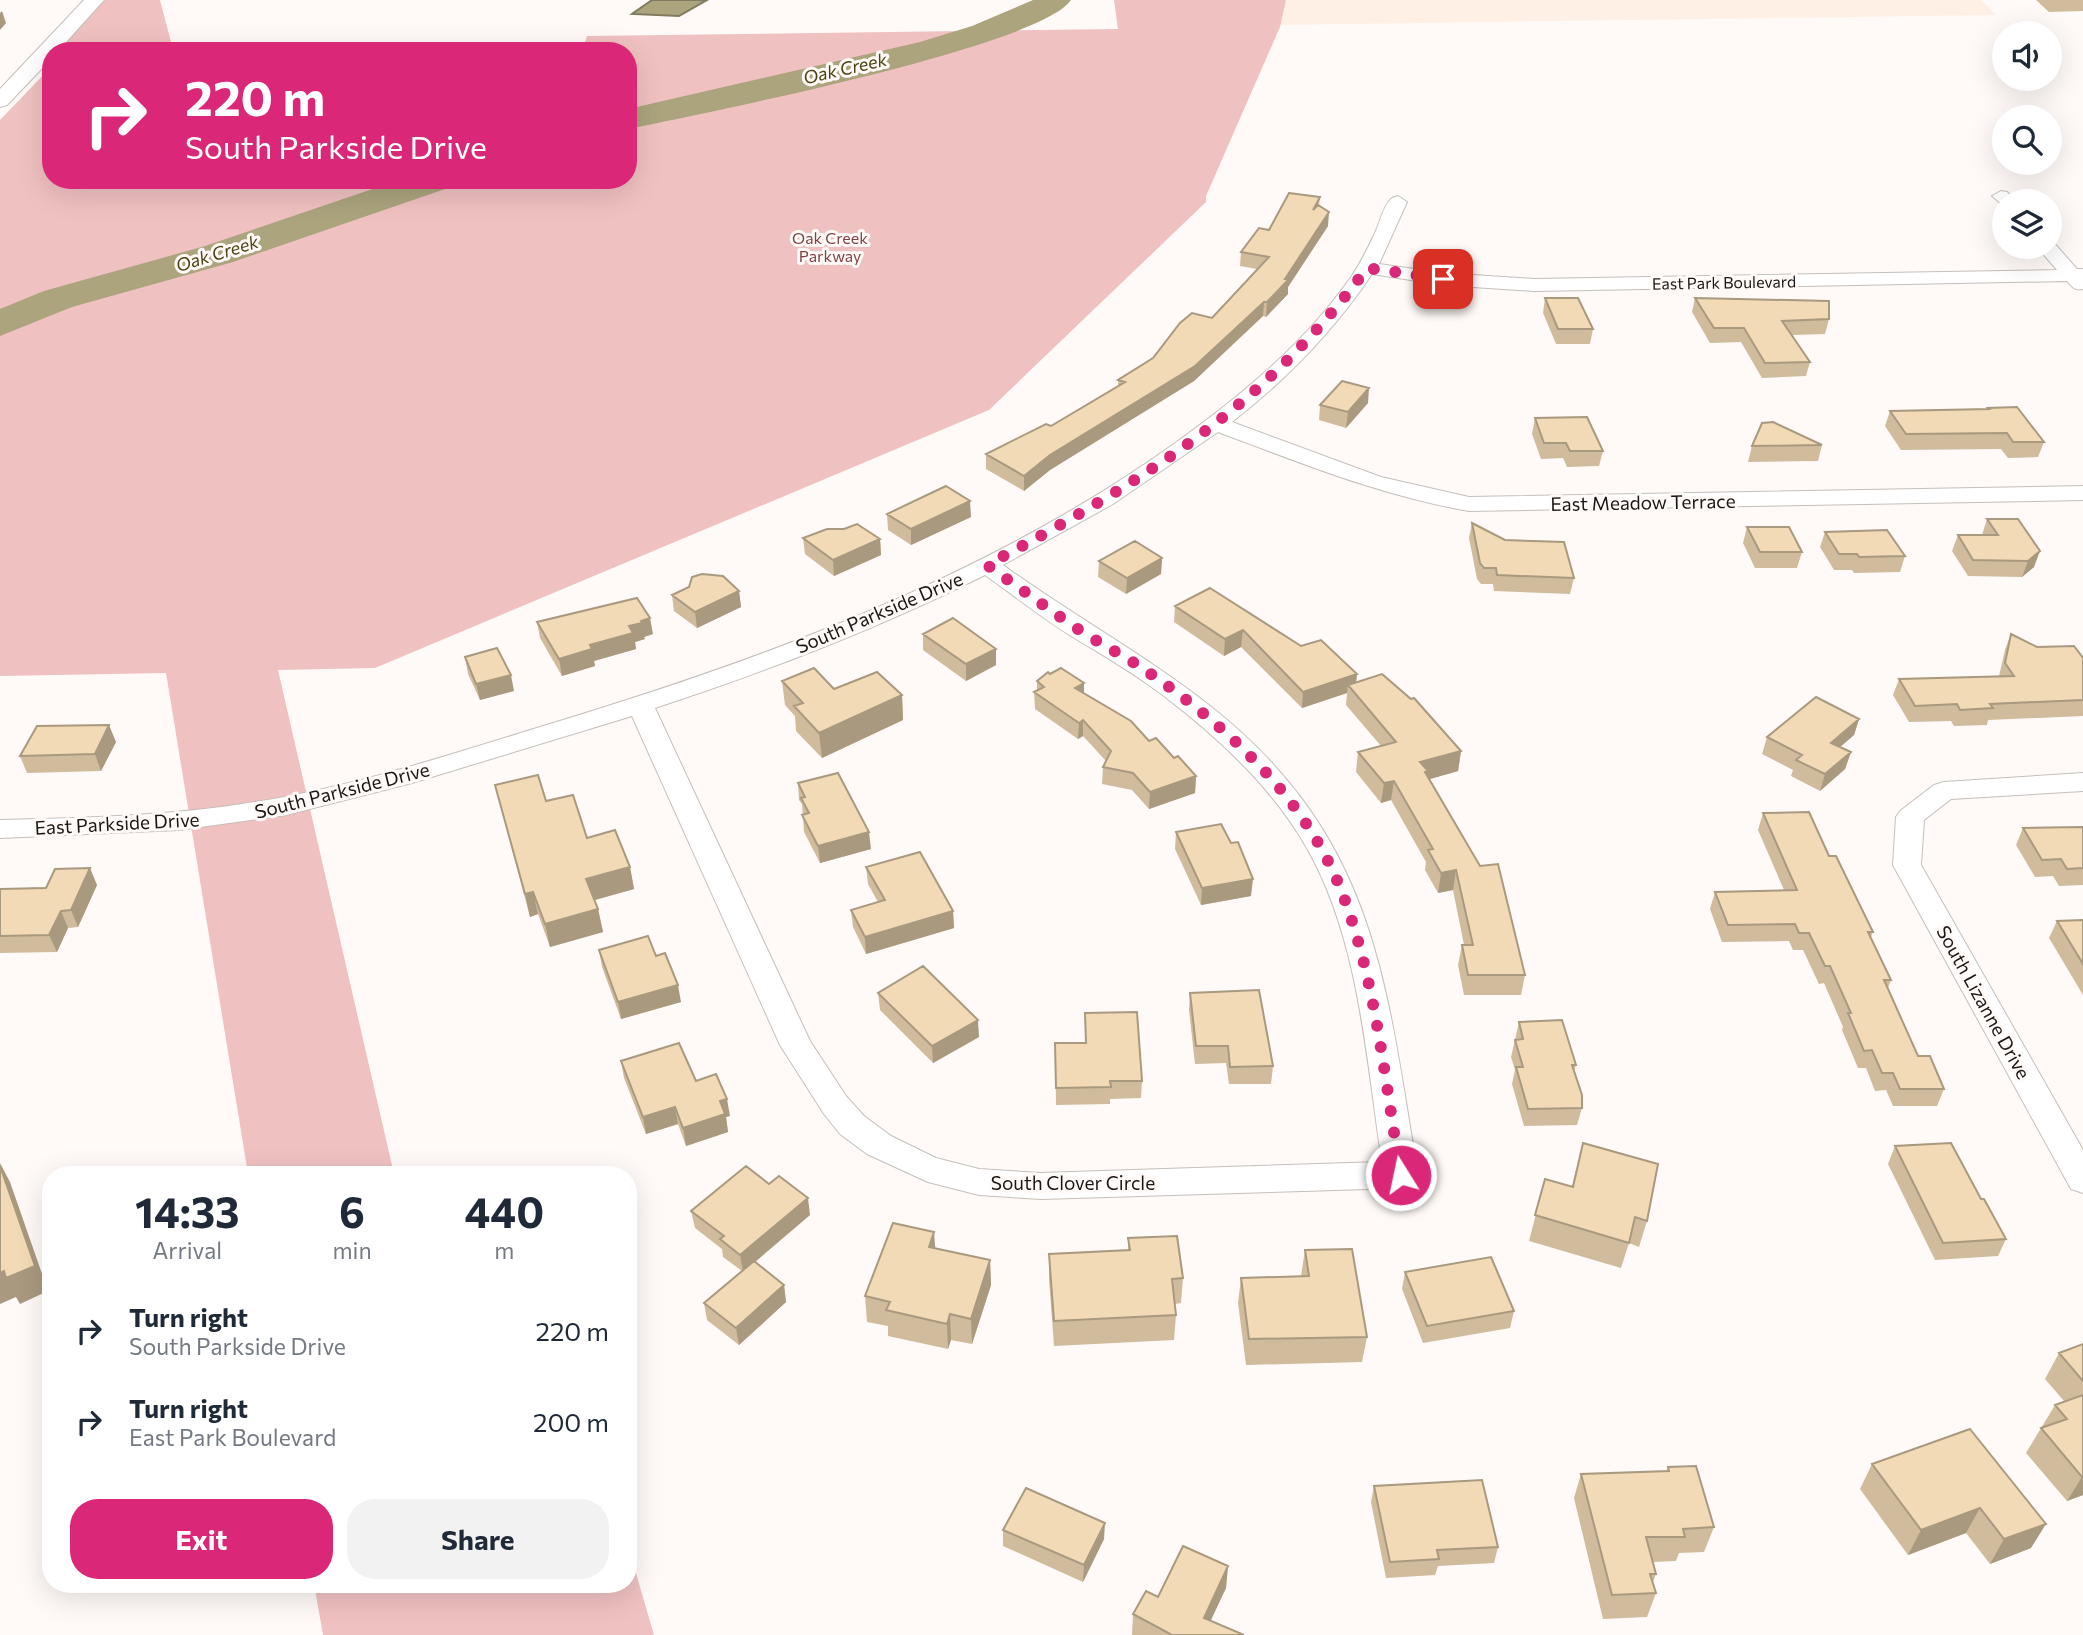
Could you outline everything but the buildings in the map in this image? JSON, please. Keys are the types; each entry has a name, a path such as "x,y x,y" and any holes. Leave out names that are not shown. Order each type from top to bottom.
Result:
{"street":[{"path":"56,42 95,0"},
{"path":"0,102 42,57"},
{"name":"South Parkside Drive","path":"233,815 372,785 641,706 897,606 987,565 1082,514 1217,424 1265,384 1337,309 1367,268 1398,202"},
{"path":"2059,259 2079,280"},
{"name":"East Park Boulevard","path":"1367,268 1443,279 1534,285 2079,280"},
{"name":"East Meadow Terrace","path":"1217,424 1393,487 1435,500 1469,504 2083,493"},
{"name":"South Clover Circle","path":"641,706 796,1045 852,1125 879,1145 929,1169 979,1182 1041,1186 1401,1175 1372,1007 1353,925 1334,874 1295,806 1231,739 1190,705 1143,669 1079,629 987,565"},
{"name":"South Lizanne Drive","path":"2083,782 1944,792 1910,817 1907,865 2083,1180"},
{"name":"East Parkside Drive","path":"0,829 151,824 233,815"}],"shaded area":[{"path":"652,0 707,0 679,16 632,14"},
{"path":"1286,0 1981,0 1996,15 1280,25"}],"green space":[{"path":"94,0 160,0 171,42 55,42"},
{"name":"Oak Creek Parkway","path":"1114,0 1286,0 1280,27 1206,196 1206,202 989,410 375,668 278,670 392,1166 247,1166 166,673 0,676 0,120 42,76 42,189 637,189 637,42 585,42 587,36 1118,29"},
{"path":"637,1577 654,1635 323,1635 316,1593 637,1593"}],"waterway":[{"name":"Oak Creek","path":"637,117 932,49 983,33 1056,0"},
{"name":"Oak Creek","path":"0,324 58,299 219,254 409,189"}],"route":[{"path":"1401,1175 1372,1007 1353,925 1339,884 1295,806 1231,739 1190,705 1143,669 1079,629 987,565 1082,514 1217,424 1265,384 1308,341 1337,309 1367,268 1443,279"}]}
